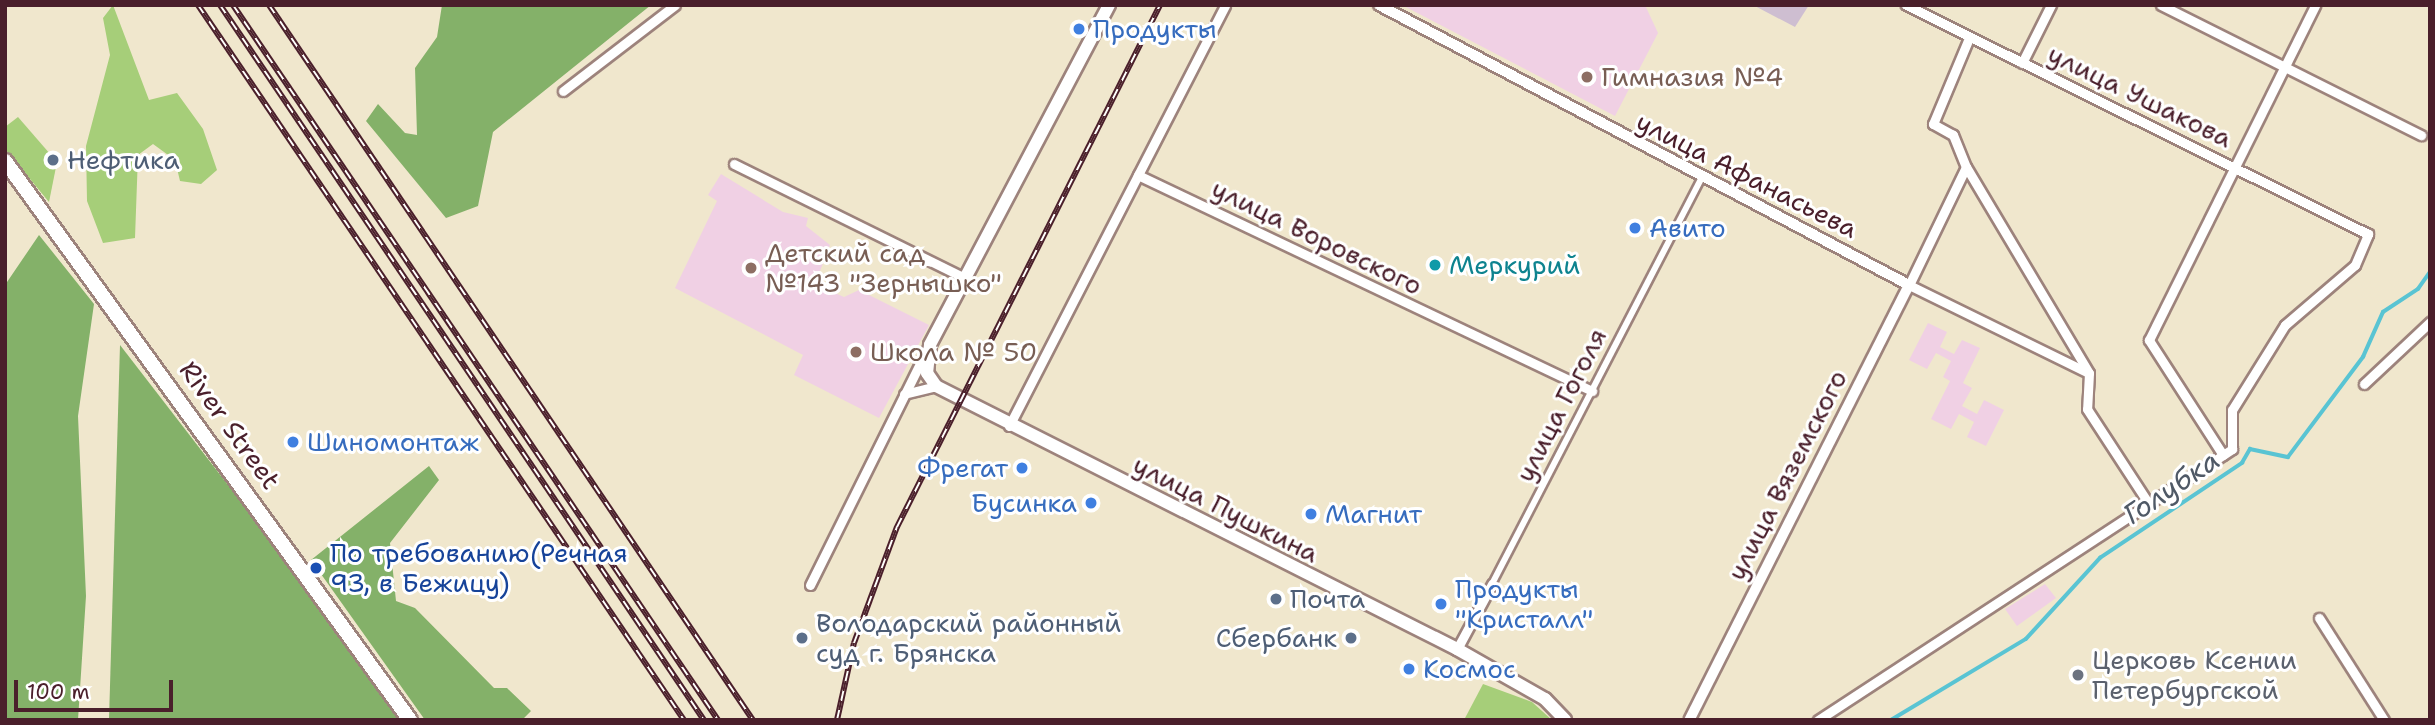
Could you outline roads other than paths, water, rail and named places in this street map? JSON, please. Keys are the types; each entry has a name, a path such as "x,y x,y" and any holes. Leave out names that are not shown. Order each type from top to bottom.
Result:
{"main road":[{"path":"936,386 927,373 930,345 1109,5"},
{"name":"River Street","path":"5,161 410,720"},
{"name":"улица Пушкина","path":"936,386 1009,426 1457,649 1545,699 1565,720"}],"street":[{"path":"564,91 675,5"},
{"path":"1009,426 1225,5"},
{"name":"улица Афанасьева","path":"1379,5 1701,179 1909,285"},
{"name":"улица Ушакова","path":"1906,5 2355,224 2368,234 2365,251 2285,325 2232,410 2234,443 2223,455"},
{"path":"2022,63 2051,5"},
{"path":"2161,5 2421,135"},
{"path":"1818,720 2223,455 2149,340 2239,168 2283,68 2315,5"},
{"path":"1969,38 1933,124 1953,135 1966,167 2089,373 2087,409 2148,504"},
{"path":"734,164 965,278"},
{"name":"улица Вяземского","path":"1689,720 1966,167"},
{"name":"улица Воровского","path":"1138,175 1592,391"},
{"name":"улица Гоголя","path":"1457,649 1701,179"},
{"path":"1909,285 2089,373"},
{"path":"2364,384 2430,322"},
{"path":"810,585 930,345"},
{"path":"904,394 936,386"},
{"path":"2319,618 2384,720"}],"waterway":[{"name":"Голубка","path":"1891,720 2026,639 2100,558 2242,463 2250,449 2288,457 2363,357 2383,312 2418,289 2430,272"}],"railway":[{"path":"198,5 684,720"},
{"path":"220,5 704,720"},
{"path":"233,5 718,720"},
{"path":"269,5 753,720"},
{"path":"837,720 854,643 897,527 1160,5"}],"place":[{"name":"Продукты","path":"1079,29"},
{"name":"Гимназия №4","path":"1587,77"},
{"name":"Нефтика","path":"53,160"},
{"name":"Авито","path":"1635,228"},
{"name":"Меркурий","path":"1435,265"},
{"name":"Детский сад №143 \"Зернышко\"","path":"751,268"},
{"name":"Школа № 50","path":"856,352"},
{"name":"Шиномонтаж","path":"293,442"},
{"name":"Фрегат","path":"1022,468"},
{"name":"Бусинка","path":"1091,503"},
{"name":"Магнит","path":"1311,514"},
{"name":"По требованию(Речная 93, в Бежицу)","path":"316,568"},
{"name":"Почта","path":"1276,599"},
{"name":"Продукты \"Кристалл\"","path":"1441,604"},
{"name":"Володарский районный суд г. Брянска","path":"802,638"},
{"name":"Сбербанк","path":"1351,638"},
{"name":"Космос","path":"1409,669"},
{"name":"Церковь Ксении Петербургской","path":"2078,675"}]}
